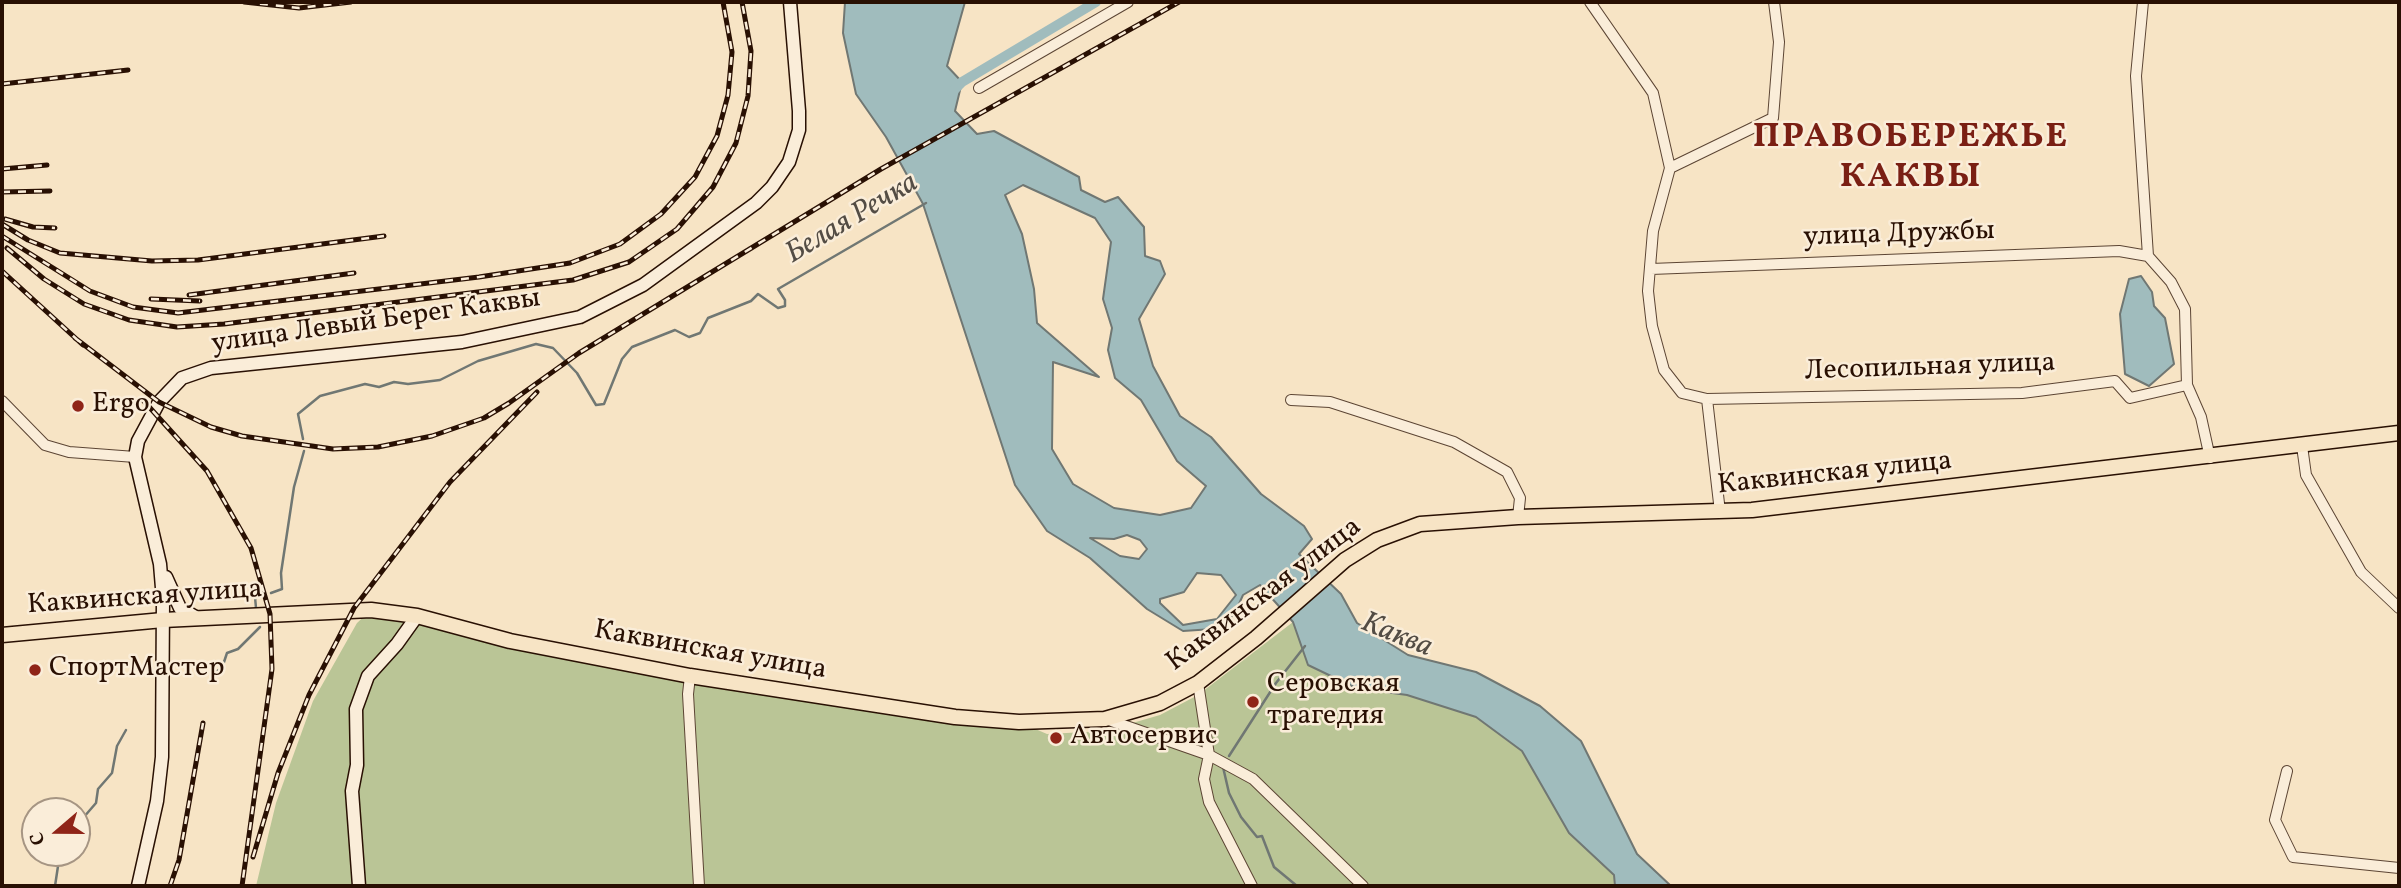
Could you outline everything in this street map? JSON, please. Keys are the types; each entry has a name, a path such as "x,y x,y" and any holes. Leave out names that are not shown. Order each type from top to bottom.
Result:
{"main road":[{"name":"улица Левый Берег Каквы","path":"135,457 138,441 159,402 174,383 193,372 314,356 462,342 563,322 599,310 620,299 685,256 756,202 783,174 789,162 799,130 799,111 789,2"},
{"name":"Каквинская улица","path":"2,635 163,620 354,608 417,616 510,640 690,676 955,717 1019,722 1105,719 1160,703 1198,682 1256,638 1345,560 1377,540 1420,524 1518,517 1720,512 2210,458 2399,433"},
{"path":"135,457 160,564 163,620 162,757 157,802 138,886"},
{"path":"160,564 180,608 197,618"},
{"path":"359,886 352,791 357,765 356,709 368,676 397,644 417,616"}],"street":[{"path":"979,88 1128,2"},
{"path":"1590,2 1653,93 1670,168 1653,230 1648,291 1651,315 1664,370 1682,393 1707,399 1720,512"},
{"path":"1670,168 1773,118 1779,42 1774,2"},
{"path":"2143,2 2136,76 2148,256 2171,282 2185,309 2187,385 2201,417 2210,458"},
{"name":"улица Дружбы","path":"1651,269 2119,251 2148,256"},
{"name":"Лесопильная улица","path":"1707,399 2022,393 2115,381 2130,398 2187,385"},
{"path":"1292,400 1330,402 1454,442 1507,472 1520,498 1518,517"},
{"path":"2,401 45,445 69,452 135,457"},
{"path":"2302,446 2306,475 2361,572 2397,602"},
{"path":"690,676 688,694 699,886"},
{"path":"1198,682 1209,755 1204,779 1209,802 1252,886"},
{"path":"1105,719 1209,755 1253,779 1363,886"},
{"path":"2287,771 2276,820 2293,857 2399,869"}],"green space":[{"path":"371,610 510,641 1019,722 1047,734 1105,731 1160,715 1198,695 1293,622 1309,665 1356,688 1407,695 1476,717 1522,751 1569,833 1614,875 1615,886 256,886 276,803 313,701 357,623"}],"water":[{"path":"845,2 965,2 947,66 962,82 955,111 977,134 994,131 1079,177 1081,190 1105,202 1118,197 1144,227 1145,256 1160,261 1165,274 1139,319 1153,366 1180,416 1211,437 1261,494 1304,526 1312,539 1299,554 1341,594 1357,623 1408,655 1476,672 1540,706 1581,741 1637,854 1671,886 1615,886 1614,875 1569,833 1522,751 1476,717 1407,695 1356,688 1308,665 1293,622 1260,585 1243,595 1234,615 1213,629 1183,631 1147,609 1090,558 1047,531 1015,485 923,204 886,137 856,94 843,33","holes":["1023,185 1095,218 1111,242 1103,299 1112,328 1108,350 1115,378 1141,400 1177,461 1206,486 1191,508 1160,515 1114,508 1073,484 1052,449 1053,362 1099,377 1037,323 1034,289 1022,234 1005,195","1127,535 1140,540 1147,549 1139,559 1120,556 1090,538 1114,539","1197,573 1221,575 1236,595 1217,619 1183,625 1160,603 1160,599 1184,592"]},
{"path":"2141,276 2152,292 2154,306 2165,318 2174,364 2149,386 2125,374 2120,314 2129,279"}],"waterway":[{"path":"952,92 962,82 1096,2"},
{"name":"Белая Речка","path":"303,439 298,414 320,396 365,384 379,387 394,382 408,384 440,380 478,361 536,344 553,348 577,373 596,405 604,404 622,359 632,347 675,330 689,337 700,333 708,318 751,301 758,294 778,308 785,306 785,300 778,289 926,203"},
{"name":"Белая Речка","path":"271,593 282,589 281,573 294,487 304,451"},
{"name":"Белая Речка","path":"256,608 255,597 259,596"},
{"name":"Белая Речка","path":"217,671 222,668 227,653 238,649 260,627"},
{"path":"1229,756 1276,683 1305,646"},
{"name":"Белая Речка","path":"91,809 96,803 98,789 112,773 117,746 126,730"},
{"path":"1223,767 1229,793 1241,817 1257,837 1262,836 1274,867 1297,886"},
{"name":"Белая Речка","path":"55,886 58,867"}],"railway":[{"path":"244,2 299,8 351,2"},
{"path":"2,236 90,291 133,307 178,313 479,277 570,263 620,244 661,214 695,177 717,136 728,95 732,52 723,2"},
{"path":"7,248 44,279 84,304 129,320 177,327 224,324 573,280 629,262 677,229 713,187 736,143 748,96 751,51 742,2"},
{"path":"75,338 159,402 211,427 242,436 333,449 378,447 432,436 484,418 579,353 881,169 1179,2"},
{"path":"2,84 128,70"},
{"path":"2,169 47,165"},
{"path":"2,192 50,191"},
{"path":"5,219 33,227 55,228"},
{"path":"2,224 28,240 60,253 152,261 198,260 384,236"},
{"path":"2,271 83,345"},
{"path":"189,295 354,273"},
{"path":"151,299 200,301"},
{"path":"253,857 278,773 309,695 354,608 450,482 537,392"},
{"path":"142,399 207,471 251,548 270,614 272,669 242,886"},
{"path":"170,886 179,860 203,723"}],"place":[{"name":"Ergo","path":"78,406"},
{"name":"СпортМастер","path":"35,670"},
{"name":"Серовская трагедия","path":"1253,702"},
{"name":"Автосервис","path":"1056,738"}],"district":[{"name":"ПРАВОБЕРЕЖЬЕ КАКВЫ","path":"1911,160"}],"water label":[{"name":"Каква","path":"1396,637"}]}
